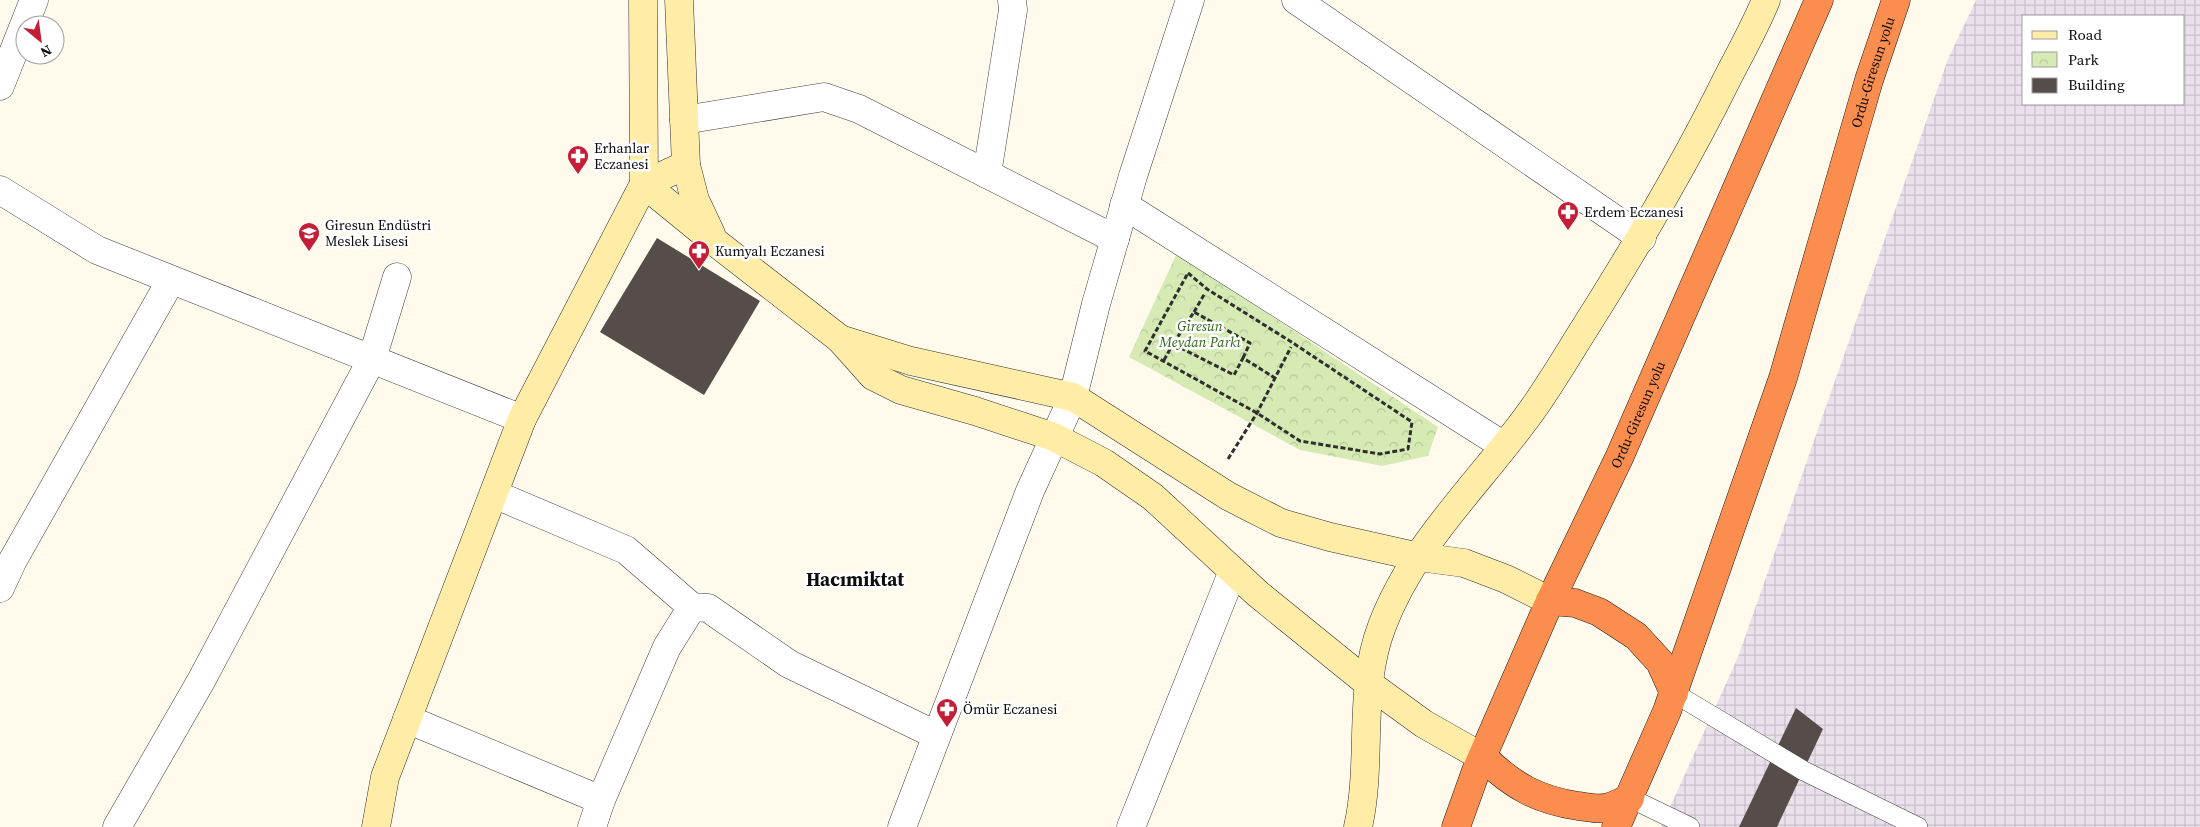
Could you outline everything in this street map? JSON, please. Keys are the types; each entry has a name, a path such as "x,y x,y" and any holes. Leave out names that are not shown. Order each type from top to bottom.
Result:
{"highway":[{"name":"Ordu-Giresun yolu","path":"1456,827 1476,771 1484,758 1550,601 1619,458 1819,0"},
{"name":"Ordu-Giresun yolu","path":"1616,827 1674,693 1783,378 1869,80 1896,0"},
{"path":"1550,601 1575,603 1599,612 1636,636 1660,662 1674,693"},
{"path":"1484,758 1512,783 1548,800 1590,808 1607,808 1630,798"}],"street":[{"path":"0,86 34,0"},
{"path":"376,827 384,777 522,419 644,184 643,0"},
{"path":"679,0 686,165 695,200 715,242"},
{"path":"987,174 1013,10 1012,0"},
{"path":"902,827 1030,492 1073,397 1124,205 1190,0"},
{"path":"1296,0 1642,238"},
{"path":"1358,827 1365,765 1365,721 1369,684 1381,628 1405,577 1535,406 1642,238 1704,125 1766,0"},
{"path":"684,120 824,97 859,109 1115,239"},
{"path":"644,184 686,165"},
{"path":"644,184 840,339 873,376 901,390 1054,437 1104,463 1153,497 1233,571 1369,684 1424,724 1484,758"},
{"path":"0,190 97,250 522,419"},
{"path":"1124,205 1504,446"},
{"path":"117,827 201,681 372,360 397,277"},
{"path":"0,588 7,556 171,280"},
{"path":"840,339 911,361 1073,397 1211,486 1281,523 1330,537 1419,557 1464,563 1506,579 1550,601"},
{"path":"494,494 626,550 692,607 708,608 789,664 936,735"},
{"path":"1130,827 1233,571"},
{"path":"592,827 601,800 667,647 692,607"},
{"path":"407,719 601,800"}],"lane":[{"path":"1674,693 1796,767 1918,827"},
{"path":"1630,798 1690,827"}],"path":[{"path":"1188,273 1206,289 1293,343 1412,422 1408,449 1380,454 1300,441 1257,413 1145,351 1188,273"},
{"path":"1164,360 1206,289"},
{"path":"1173,344 1234,375 1250,343 1194,312"},
{"path":"1211,486 1257,413 1293,343"},
{"path":"1243,358 1275,378"}],"shaded area":[{"path":"1976,0 2200,0 2200,827 1661,827 1738,657 1948,59"}],"green space":[{"name":"Giresun Meydan Parkı","path":"1177,253 1438,427 1428,456 1382,466 1300,450 1129,357"}],"building":[{"path":"657,238 760,301 704,395 600,332"},
{"path":"1796,708 1823,729 1777,827 1739,827"}],"place":[{"name":"Erhanlar Eczanesi","path":"578,175"},
{"name":"Erdem Eczanesi","path":"1568,231"},
{"name":"Giresun Endüstri Meslek Lisesi","path":"309,252"},
{"name":"Kumyalı Eczanesi","path":"699,270"},
{"name":"Ömür Eczanesi","path":"947,728"}],"district":[{"name":"Hacımiktat","path":"855,579"}]}
